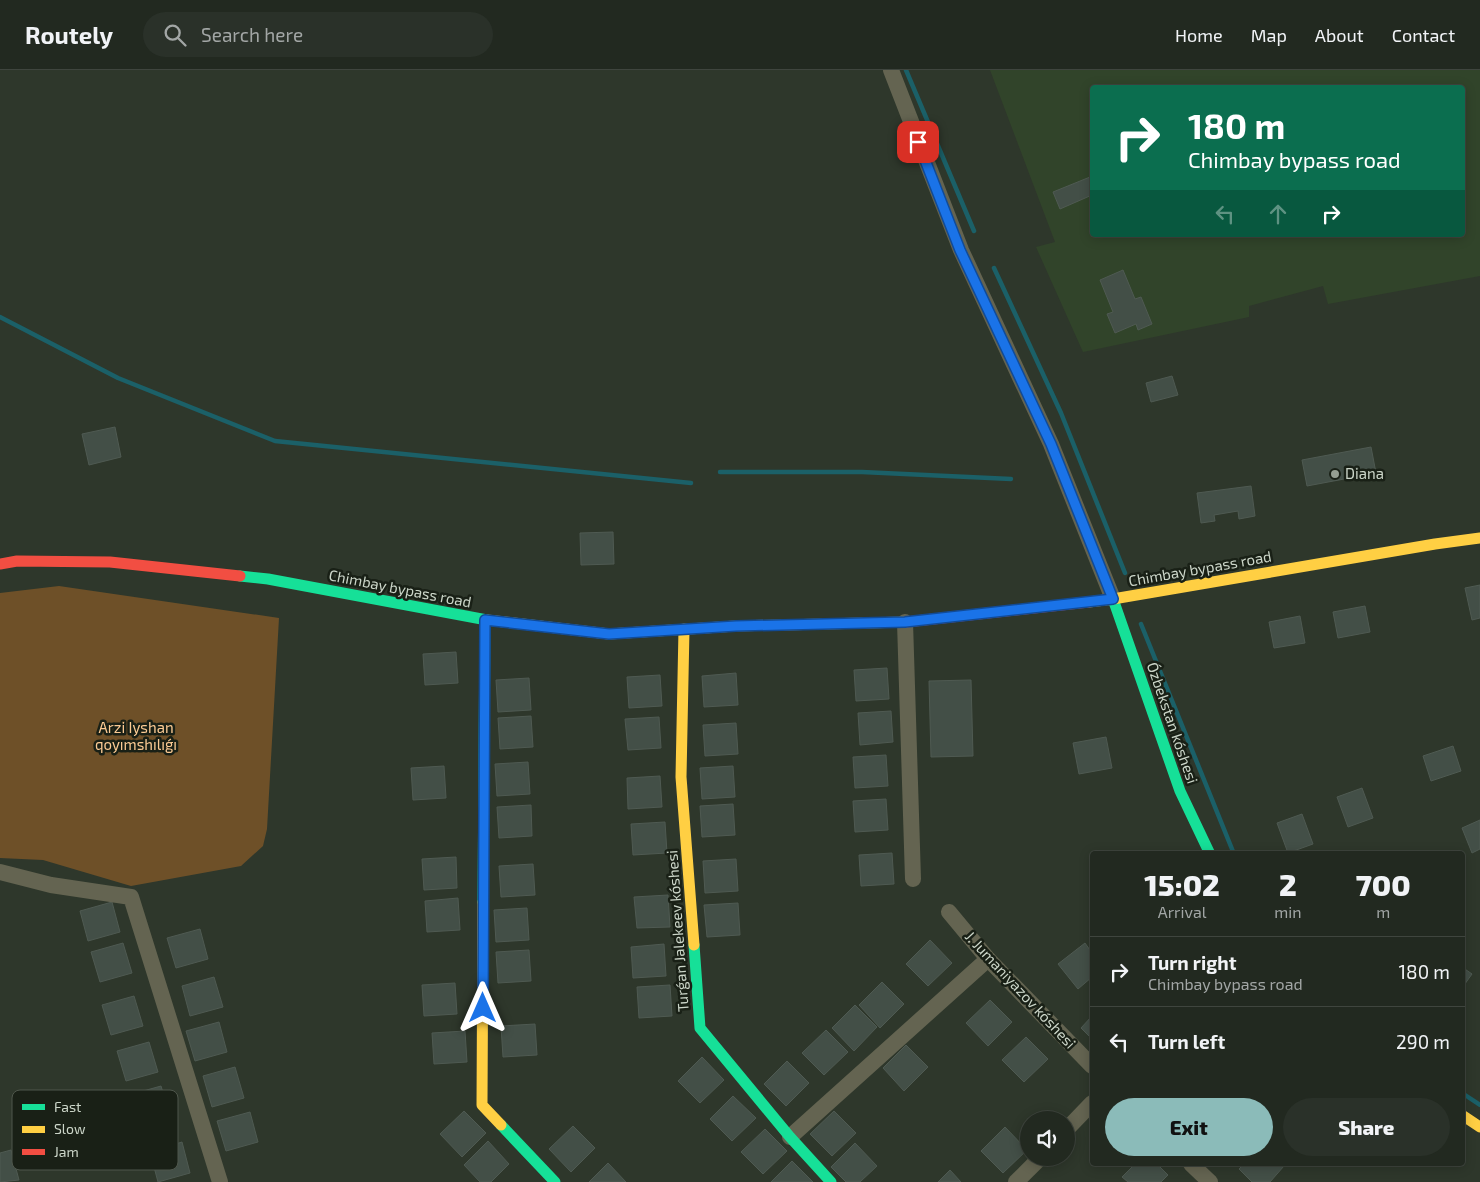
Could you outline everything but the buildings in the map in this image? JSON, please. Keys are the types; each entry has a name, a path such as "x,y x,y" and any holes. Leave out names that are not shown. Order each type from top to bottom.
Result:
{"main road":[{"name":"Chimbay bypass road","path":"0,564 17,561 110,562 268,580 485,620 609,634 736,626 905,622 1113,599 1480,538"},
{"name":"Ózbekstan kóshesi","path":"1113,599 1180,791 1209,851"},
{"path":"485,620 482,1106 555,1182"},
{"name":"Turǵan Jalekeev kóshesi","path":"684,629 681,776 700,1028 790,1137 831,1182"},
{"path":"1465,1117 1480,1127"}],"street":[{"path":"890,70 960,250 1051,444 1113,599"},
{"path":"905,622 913,879"},
{"path":"0,872 51,885 131,897 220,1182"},
{"name":"J. Jumaniyazov kóshesi","path":"950,912 988,959 1090,1064"},
{"path":"790,1137 988,959"},
{"path":"1075,1121 1090,1105"},
{"path":"1016,1182 1032,1166"},
{"path":"1193,1166 1210,1182"}],"shaded area":[{"path":"990,70 1480,70 1480,276 1328,304 1323,286 1249,306 1249,317 1083,352 1036,247 1055,242"}],"green space":[{"name":"Arzi Iyshan qoyımshılıǵı","path":"59,586 279,618 267,829 263,846 241,866 131,886 43,860 0,858 0,593"}],"waterway":[{"path":"906,70 974,231"},
{"path":"994,268 1061,413 1125,573"},
{"path":"0,317 118,378 275,441 691,483"},
{"path":"720,472 862,472 1011,479"},
{"path":"1141,624 1233,851"},
{"path":"1465,1095 1480,1105"}],"traffic: fast":[{"path":"240,576 268,579 487,620"},
{"path":"1113,599 1180,791 1209,851"},
{"path":"483,902 485,620"},
{"path":"694,945 700,1028 790,1137 831,1182"},
{"path":"501,1125 555,1182"}],"traffic: slow":[{"path":"1089,602 1480,538"},
{"path":"487,620 609,634 736,626 906,622"},
{"path":"684,629 681,777 694,945"},
{"path":"483,902 482,1105 501,1125"},
{"path":"1465,1117 1480,1127"}],"traffic: jam":[{"path":"0,564 17,561 110,562 240,576"},
{"path":"906,622 1089,602"}],"place":[{"name":"Diana","path":"1335,474"}],"route":[{"path":"483,1008 485,620 609,634 736,626 905,622 1113,599 1051,444 960,250 918,142"}]}
